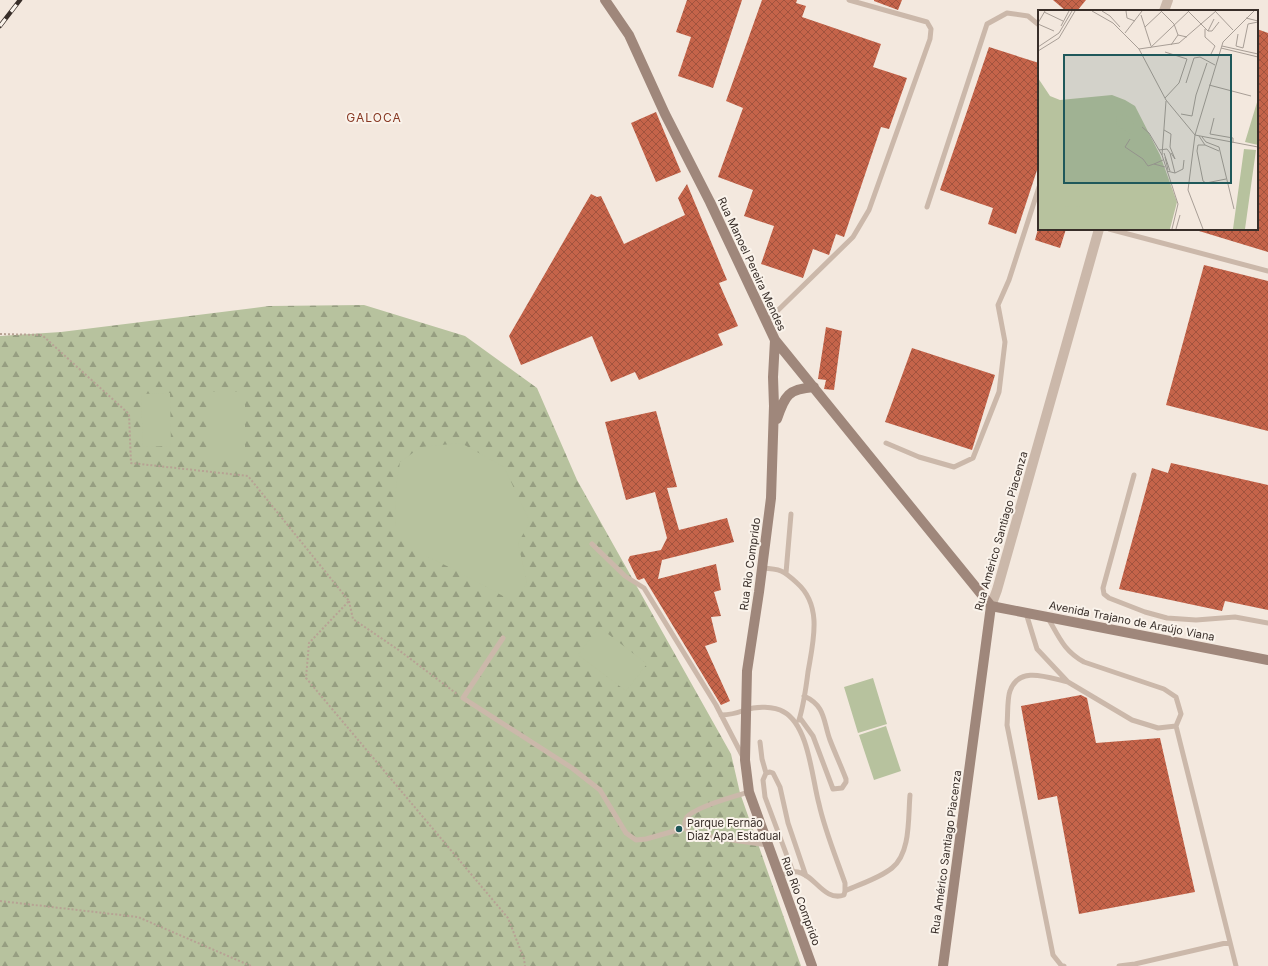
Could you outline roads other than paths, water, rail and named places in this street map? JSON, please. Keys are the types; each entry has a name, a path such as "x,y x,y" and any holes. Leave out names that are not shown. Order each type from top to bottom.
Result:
{"street":[{"name":"Rua Manoel Pereira Mendes","path":"605,0 629,35 665,114 710,202 774,340 814,387 991,606"},
{"path":"1164,10 1168,0"},
{"name":"Rua Américo Santiago Piacenza","path":"943,966 991,606 997,590 1099,230"},
{"name":"Rua Rio Comprido","path":"774,340 774,430 771,498 747,671 745,760 749,792 812,966"},
{"path":"774,430 780,408 786,397 794,390 814,387"},
{"name":"Avenida Trajano de Araújo Viana","path":"991,606 1268,660"}],"lane":[{"path":"766,322 853,237 869,210 930,39 931,29 927,22 849,0"},
{"path":"926,207 987,24 1008,13 1028,16 1038,24"},
{"path":"886,443 919,457 954,467 973,458 999,392 1005,342 998,305 1009,280 1038,190"},
{"path":"1113,230 1268,271"},
{"path":"1134,475 1103,588 1104,594 1109,598 1145,612 1167,618 1196,620 1235,617 1268,623"},
{"path":"786,573 791,514"},
{"path":"592,544 625,576 644,588 722,715 745,760"},
{"path":"762,568 777,569 786,573 802,587 810,601 814,614 814,635 798,726"},
{"path":"1026,613 1037,649 1068,682 1132,720 1158,728 1176,726"},
{"path":"1048,617 1066,649 1074,656 1084,662 1164,689 1176,697 1182,714 1176,726 1236,966"},
{"path":"503,638 462,698 572,768 600,790 626,833 636,840 646,839 685,828"},
{"path":"1064,966 1061,965 1053,954 1007,725 1010,691 1018,679 1033,674 1068,682"},
{"path":"800,718 813,736 833,789 842,788 846,782 846,779 830,739 823,714 817,704 804,696"},
{"path":"722,715 746,710 769,708 784,711 798,726 806,745 819,805 845,883 845,891"},
{"path":"760,742 762,759 766,773 763,780 765,797 793,872"},
{"path":"766,773 773,773 780,787 788,823 806,876"},
{"path":"749,792 706,806 687,817 684,823 685,828 690,834 768,845"},
{"path":"779,876 799,872 830,896 840,896 844,895 845,891 887,871 893,867 904,852 908,830 910,795"},
{"path":"1119,966 1135,964 1230,942"}],"railway":[{"path":"0,26 20,0"}],"place":[{"name":"Parque Fernão Diaz Apa Estadual","path":"679,829"}],"district":[{"name":"GALOCA","path":"374,118"}]}
